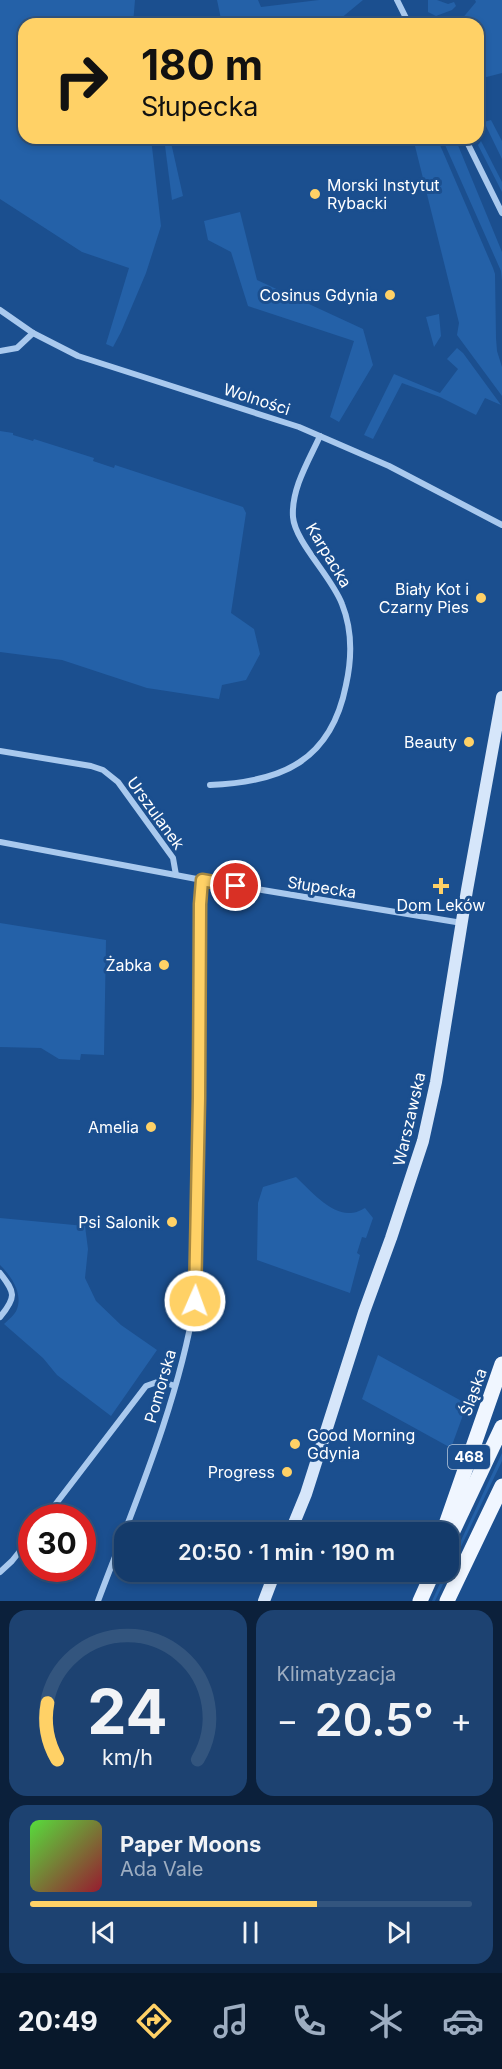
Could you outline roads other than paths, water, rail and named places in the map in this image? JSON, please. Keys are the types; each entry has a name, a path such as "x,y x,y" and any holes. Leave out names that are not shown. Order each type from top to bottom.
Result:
{"main road":[{"name":"Śląska","path":"447,1522 502,1364"},
{"path":"457,1522 502,1427"},
{"name":"468","path":"447,1601 502,1486"},
{"path":"419,1601 427,1582"}],"street":[{"path":"397,0 406,18"},
{"path":"468,144 502,213"},
{"name":"Wolności","path":"0,310 33,333 78,356 230,404 320,436 389,466 502,525"},
{"path":"0,351 17,348 33,333"},
{"name":"Karpacka","path":"210,785 266,779 288,770 317,748 334,724 341,708 350,661 350,635 346,619 336,590 299,536 293,518 294,496 320,436"},
{"name":"Warszawska","path":"295,1522 364,1312 418,1161 436,1082 502,697"},
{"name":"Urszulanek","path":"0,751 91,766 110,774 173,858 176,875"},
{"name":"Słupecka","path":"0,842 202,880 462,923"},
{"name":"Pomorska","path":"98,1601 156,1447 175,1386 195,1301 202,880"},
{"path":"0,1273 11,1287 14,1296 0,1317"},
{"path":"56,1504 146,1386 160,1381 175,1386"},
{"path":"0,1572 18,1554"},
{"path":"264,1601 271,1582"}],"place":[{"name":"Morski Instytut Rybacki","path":"315,194"},
{"name":"Cosinus Gdynia","path":"390,295"},
{"name":"Biały Kot i Czarny Pies","path":"481,598"},
{"name":"Beauty","path":"469,742"},
{"name":"Dom Leków","path":"441,886"},
{"name":"Żabka","path":"164,965"},
{"name":"Amelia","path":"151,1127"},
{"name":"Psi Salonik","path":"172,1222"},
{"name":"Good Morning Gdynia","path":"295,1444"},
{"name":"Progress","path":"287,1472"}]}
